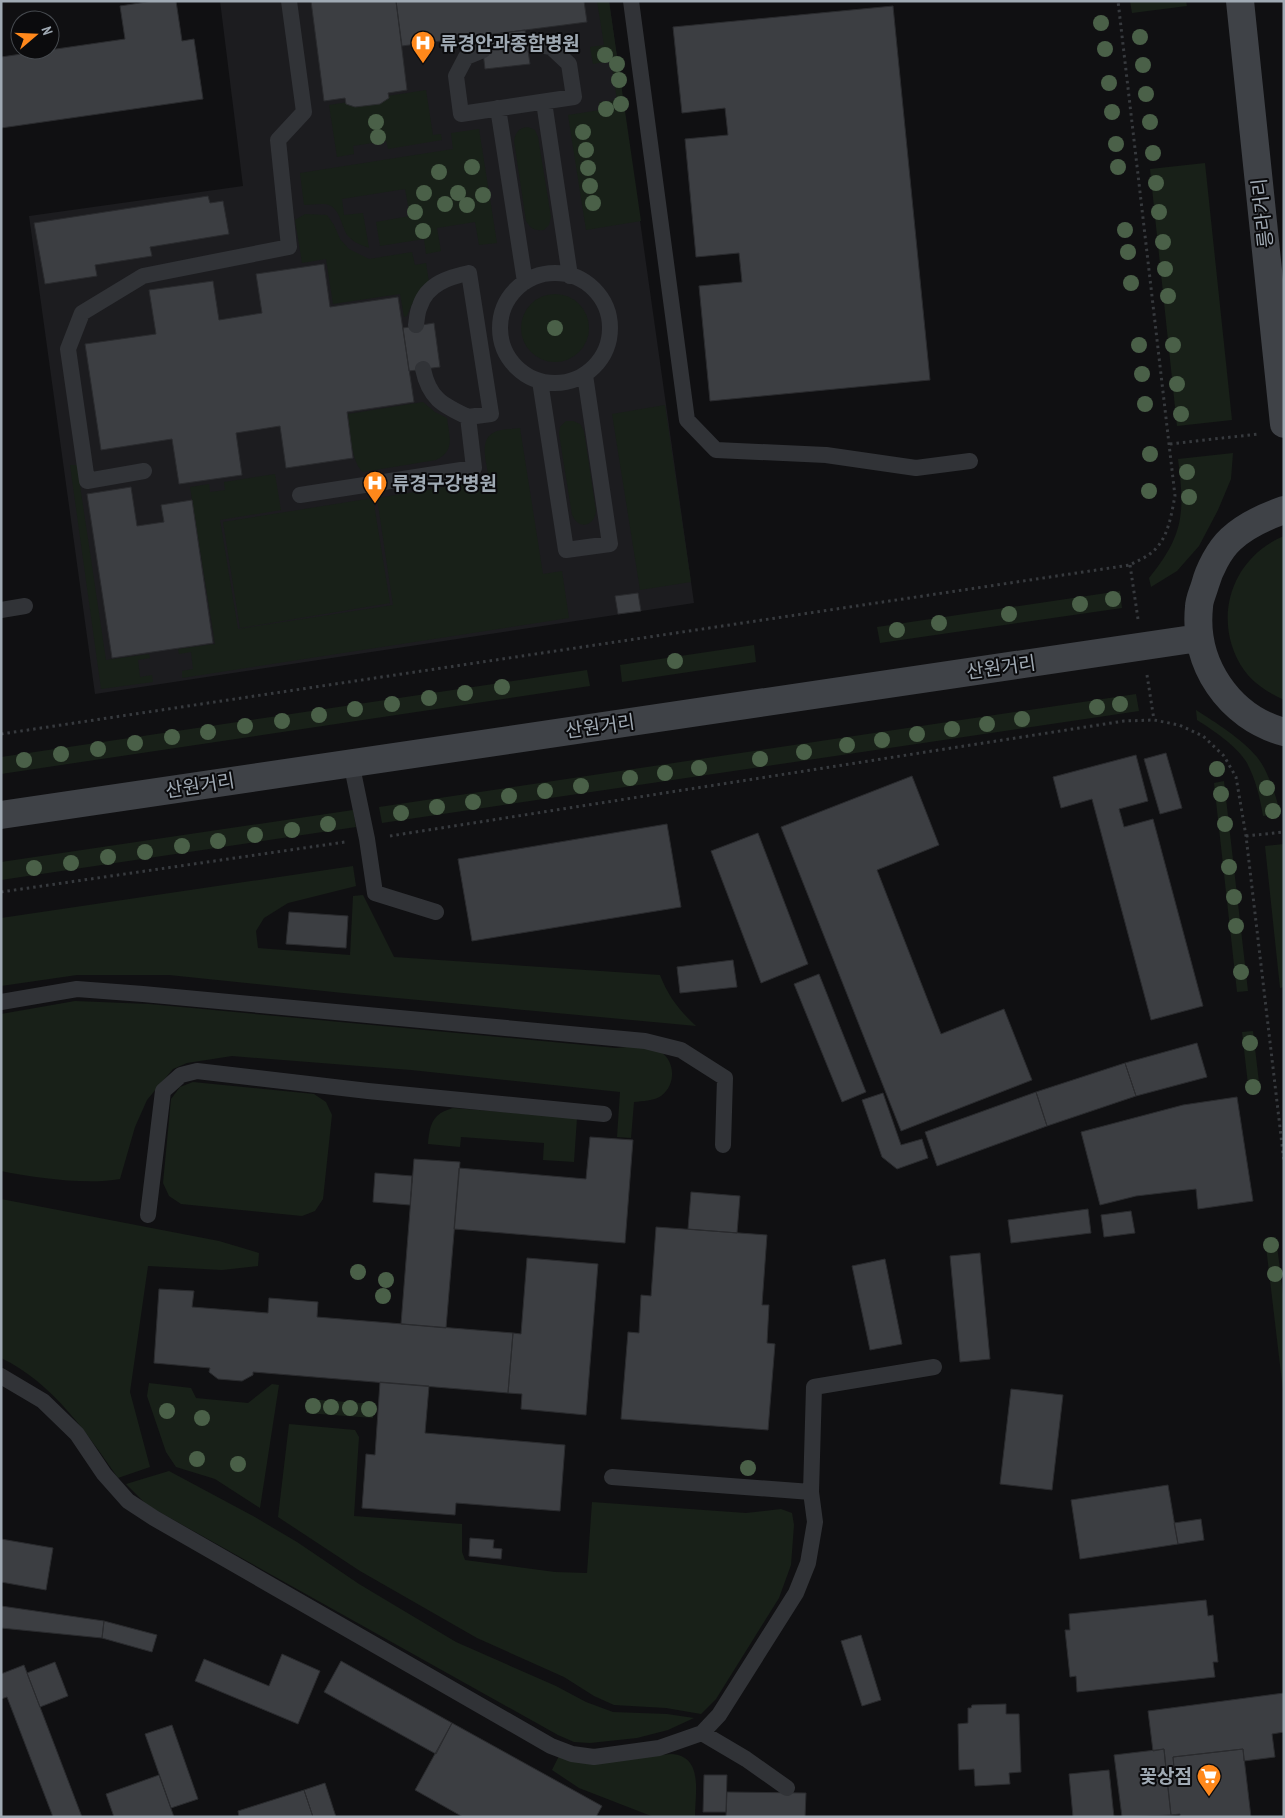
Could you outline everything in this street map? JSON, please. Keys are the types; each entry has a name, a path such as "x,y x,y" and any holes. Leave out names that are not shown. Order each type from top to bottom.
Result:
{"main road":[{"name":"릉라거리","path":"1240,1 1274,429"},
{"path":"1284,510 1260,518 1230,540 1209,571 1199,607 1199,638 1213,678 1236,707 1266,727 1284,732"},
{"name":"산원거리","path":"1,815 1199,638"}],"lane":[{"path":"144,471 88,480 68,349 82,313 143,276 289,247 278,140 304,112 289,1"},
{"path":"631,1 687,420 716,450 826,455 916,468 970,461"},
{"path":"483,50 466,57 456,76 461,114 574,98 569,64 551,47 527,43"},
{"path":"544,102 570,276"},
{"path":"498,108 525,282"},
{"path":"416,325 420,305 431,288 448,278 469,273 491,414 468,417 448,408 435,398 426,383 423,369"},
{"path":"554,273 570,276 584,282 596,292 604,305 609,320 609,336 605,351 597,364 585,375 571,381 555,384 540,381 525,375 514,365 505,352 500,337 500,321 504,306 513,293 525,282 538,276 554,273"},
{"path":"480,340 500,337"},
{"path":"540,381 566,550 610,544 585,375"},
{"path":"300,495 474,468 468,417"},
{"path":"1,610 25,606"},
{"path":"351,762 367,839 375,893 436,912"},
{"path":"1,1002 77,989 645,1041 681,1050 725,1078 723,1145"},
{"path":"148,1215 163,1091 182,1075 197,1071 368,1091 604,1114"},
{"path":"1,1376 43,1401 77,1434 104,1474 128,1501 162,1523 551,1746 572,1754 594,1757 659,1748 702,1733 720,1715 796,1593 808,1563 815,1522 811,1492 814,1387 934,1367"},
{"path":"612,1477 811,1492"},
{"path":"702,1733 746,1759 787,1788"}],"path":[{"path":"1,734 1130,565 1150,554 1160,544 1170,522 1175,496 1118,1"},
{"path":"1170,444 1274,429"},
{"path":"1,892 367,839 1124,721 1154,720 1178,725 1204,736 1224,756 1236,777 1246,836 1284,1162"},
{"path":"1246,836 1284,832"}],"shaded area":[{"name":"류경구강병원","path":"220,1 609,1 694,603 95,694 29,216 243,186"},
{"path":"597,1 609,1 641,221 586,230 568,115 600,110 599,102 617,100 611,61 593,64 590,47 604,45"},
{"path":"1130,1 1186,1 1187,6 1132,13"},
{"path":"426,90 433,135 441,134 442,140 388,149 386,141 353,146 354,154 337,157 329,105"},
{"path":"528,127 535,130 538,137 551,217 549,225 544,230 534,229 526,221 514,141 518,131"},
{"path":"479,129 497,243 479,245 475,222 437,228 441,251 426,254 424,239 380,246 376,222 410,216 405,189 342,199 344,215 363,213 369,248 355,242 348,236 333,207 324,204 304,205 300,173 453,149 451,133"},
{"path":"1205,163 1232,420 1177,426 1150,169"},
{"path":"305,214 327,215 340,239 349,249 369,259 412,252 415,265 426,263 429,282 416,297 407,316 404,317 400,294 333,304 326,259 302,263 295,220"},
{"path":"548,294 562,294 574,299 584,309 589,321 589,335 584,347 574,357 562,362 548,362 536,357 526,347 521,335 521,321 526,309 536,299"},
{"path":"423,402 435,412 447,418 450,442 446,452 436,460 363,472 356,461 350,436 348,414"},
{"path":"665,405 691,582 640,590 612,414"},
{"path":"566,421 580,424 584,431 596,511 595,516 586,525 578,523 572,515 559,434 560,427"},
{"path":"520,428 543,574 562,571 569,618 182,678 182,671 193,669 191,652 179,654 178,649 215,644 190,487 209,484 210,492 225,490 224,482 275,474 281,510 220,520 238,629 393,605 377,498 489,480 485,452 487,440 491,434 497,431"},
{"path":"1233,453 1231,479 1218,510 1199,546 1177,571 1151,587 1149,578 1169,549 1179,523 1181,494 1178,459"},
{"path":"70,465 77,465 106,660 149,654 150,658 138,660 140,677 152,675 153,682 101,689"},
{"path":"373,498 390,603 240,628 223,522"},
{"path":"1284,536 1284,700 1262,688 1244,670 1234,651 1229,632 1228,612 1231,593 1239,575 1250,559 1265,546"},
{"path":"1120,591 1122,608 880,643 877,627"},
{"path":"754,645 756,662 622,682 620,665"},
{"path":"587,670 590,686 1,774 1,757"},
{"path":"1136,694 1139,711 382,823 379,807"},
{"path":"1196,710 1236,737 1257,757 1268,777 1281,814 1263,816 1257,789 1247,763 1231,745 1197,720"},
{"path":"1224,781 1248,991 1237,992 1214,783"},
{"path":"353,810 356,827 1,880 1,862"},
{"path":"1284,844 1284,987 1280,988 1265,846"},
{"path":"353,866 356,886 288,903 264,918 256,931 258,948 350,955 353,896 363,895 394,957 660,975 675,1002 696,1026 169,975 77,975 1,986 1,918"},
{"path":"75,1001 149,1004 616,1048 645,1047 662,1052 667,1057 672,1070 672,1077 666,1091 658,1098 634,1102 631,1138 617,1137 620,1092 411,1070 232,1056 187,1063 173,1069 147,1100 135,1127 120,1179 77,1181 1,1171 1,1014"},
{"path":"1253,1031 1260,1091 1249,1093 1242,1032"},
{"path":"193,1082 314,1094 326,1102 332,1115 323,1199 315,1211 302,1216 181,1204 169,1196 163,1183 171,1099 180,1087"},
{"path":"453,1108 577,1118 574,1162 543,1160 544,1143 461,1137 460,1147 428,1144 433,1121 441,1113"},
{"path":"1,1199 219,1241 259,1253 258,1266 222,1270 148,1266 130,1392 150,1467 118,1478 67,1410 36,1381 19,1368 1,1358"},
{"path":"1276,1237 1284,1302 1284,1399 1265,1238"},
{"path":"149,1383 191,1388 196,1398 248,1403 272,1384 279,1385 260,1508 215,1479 176,1467 166,1452 147,1396"},
{"path":"307,1399 374,1404 373,1418 306,1413"},
{"path":"289,1424 355,1430 359,1437 354,1516 462,1524 462,1552 465,1560 555,1572 587,1573 592,1502 746,1513 781,1509 792,1513 794,1525 791,1565 779,1598 716,1699 701,1714 666,1708 614,1705 594,1696 564,1677 477,1638 360,1571 278,1517"},
{"path":"169,1471 297,1542 359,1584 456,1642 556,1686 586,1702 613,1712 667,1714 694,1718 668,1730 637,1738 590,1743 574,1742 558,1735 147,1505 126,1484"},
{"path":"671,1754 682,1756 689,1761 693,1768 696,1787 695,1817 654,1817 579,1788 552,1770 559,1756 625,1759"}],"building":[{"path":"153,1 176,1 182,41 194,39 203,99 1,128 1,57 10,56 10,60 60,60 60,48 125,39 120,6"},
{"path":"311,1 396,1 407,90 388,93 389,98 380,104 355,107 346,104 345,98 324,101"},
{"path":"396,1 584,1 587,22 402,46"},
{"path":"893,6 930,380 710,401 699,286 742,282 739,253 696,257 685,139 728,135 725,108 682,113 673,27"},
{"path":"525,30 530,64 485,69 481,36"},
{"path":"208,196 210,203 223,201 229,234 150,247 152,256 95,265 97,276 45,284 34,223"},
{"path":"324,264 330,307 398,297 414,402 347,412 353,458 286,468 280,426 236,433 242,475 179,484 172,439 101,450 85,344 156,334 149,290 213,281 219,320 262,313 256,274"},
{"path":"434,323 440,367 409,371 403,328"},
{"path":"131,487 137,526 164,522 161,505 192,500 213,643 112,658 87,494"},
{"path":"638,593 641,611 618,614 615,596"},
{"path":"1166,753 1182,808 1160,814 1144,759"},
{"path":"1136,755 1148,801 1119,809 1124,827 1153,819 1203,1006 1151,1020 1092,799 1061,808 1053,777"},
{"path":"912,776 939,845 877,870 941,1034 1004,1009 1032,1080 901,1131 781,827"},
{"path":"667,824 681,907 472,941 458,859"},
{"path":"758,833 808,964 761,983 711,851"},
{"path":"289,912 348,916 346,948 286,944"},
{"path":"733,960 737,987 680,993 677,967"},
{"path":"819,974 866,1092 842,1102 794,984"},
{"path":"1197,1043 1207,1077 1136,1096 1125,1063"},
{"path":"1125,1063 1136,1096 1047,1126 1036,1092"},
{"path":"1036,1092 1047,1126 937,1166 925,1132"},
{"path":"883,1093 901,1145 922,1139 928,1158 897,1169 882,1157 862,1100"},
{"path":"1237,1097 1253,1201 1198,1209 1196,1189 1136,1196 1100,1205 1081,1132 1183,1105"},
{"path":"590,1137 633,1140 625,1243 454,1229 459,1168 586,1179"},
{"path":"414,1159 460,1162 446,1328 401,1324"},
{"path":"375,1173 412,1176 410,1205 373,1202"},
{"path":"691,1192 740,1196 737,1233 688,1229"},
{"path":"1088,1209 1091,1233 1011,1243 1008,1220"},
{"path":"1131,1211 1135,1233 1104,1237 1101,1215"},
{"path":"656,1227 767,1235 762,1305 769,1305 767,1343 775,1344 768,1430 621,1419 628,1332 639,1333 641,1295 651,1296"},
{"path":"980,1253 990,1359 960,1362 950,1256"},
{"path":"527,1258 598,1264 586,1415 521,1409 522,1394 508,1393 513,1333 521,1334"},
{"path":"885,1259 902,1344 870,1350 852,1266"},
{"path":"159,1289 194,1291 192,1307 268,1313 269,1298 318,1302 317,1317 513,1333 508,1393 253,1372 253,1375 242,1381 218,1379 209,1372 210,1368 154,1363"},
{"path":"380,1382 429,1386 425,1433 565,1445 560,1511 456,1503 455,1515 362,1508 366,1454 375,1455"},
{"path":"1011,1389 1063,1395 1052,1490 1000,1484"},
{"path":"1168,1485 1178,1544 1080,1559 1071,1500"},
{"path":"1201,1519 1204,1540 1178,1544 1174,1523"},
{"path":"470,1538 494,1540 493,1548 502,1549 501,1559 469,1556"},
{"path":"1,1539 53,1548 46,1590 1,1582"},
{"path":"1206,1600 1208,1616 1213,1615 1218,1662 1213,1662 1215,1677 1077,1692 1076,1676 1070,1677 1065,1630 1070,1630 1069,1614"},
{"path":"1,1606 104,1621 102,1638 1,1628"},
{"path":"104,1621 157,1635 152,1652 102,1638"},
{"path":"861,1635 881,1700 862,1706 841,1641"},
{"path":"282,1654 320,1671 298,1724 195,1681 204,1659 269,1686"},
{"path":"341,1661 452,1723 436,1754 324,1692"},
{"path":"55,1662 68,1696 40,1707 27,1673"},
{"path":"24,1665 82,1817 53,1817 7,1697 1,1699 1,1674"},
{"path":"1284,1693 1284,1732 1272,1734 1275,1757 1244,1761 1243,1749 1173,1757 1175,1779 1167,1780 1164,1749 1153,1751 1148,1711"},
{"path":"1006,1704 1006,1714 1019,1714 1021,1772 1009,1773 1010,1784 975,1786 974,1769 959,1770 958,1724 968,1723 968,1708 971,1708 972,1705"},
{"path":"452,1723 602,1806 596,1817 463,1817 415,1790"},
{"path":"172,1725 198,1799 171,1808 145,1734"},
{"path":"1164,1749 1171,1815 1122,1817 1114,1755"},
{"name":"꽃상점","path":"1243,1749 1251,1817 1180,1817 1180,1814 1171,1815 1167,1780 1175,1779 1173,1757"},
{"path":"1109,1770 1114,1817 1073,1817 1069,1774"},
{"path":"159,1775 174,1817 114,1817 106,1794"},
{"path":"704,1775 727,1775 726,1812 703,1812"},
{"path":"325,1783 336,1817 313,1817 304,1790"},
{"path":"304,1790 313,1817 239,1817 238,1811"},
{"path":"727,1792 806,1793 805,1817 726,1817"}],"place":[{"name":"류경안과종합병원","path":"423,64"},
{"name":"류경구강병원","path":"375,504"},
{"name":"꽃상점","path":"1209,1797"}]}
